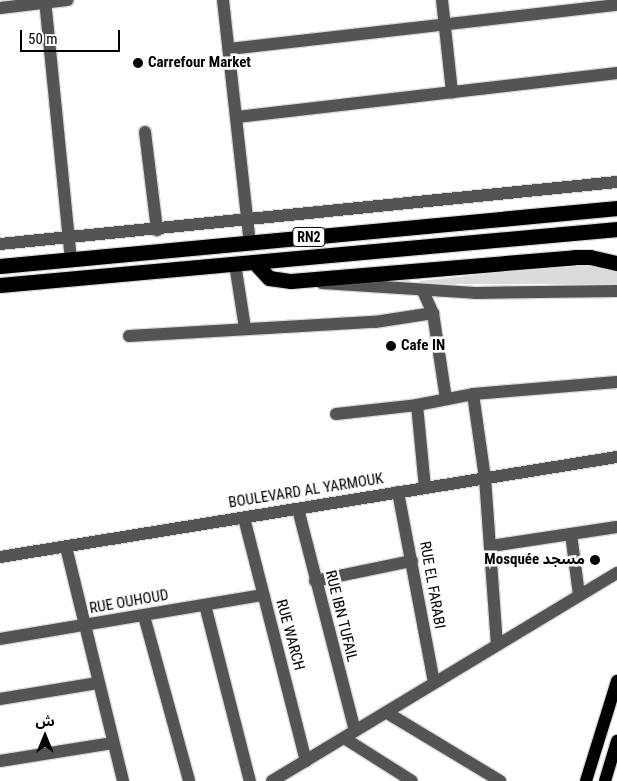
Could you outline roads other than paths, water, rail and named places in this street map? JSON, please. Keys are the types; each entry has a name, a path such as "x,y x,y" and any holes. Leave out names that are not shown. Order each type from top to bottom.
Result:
{"highway":[{"name":"RN2","path":"0,266 617,208"},
{"name":"RN2","path":"0,285 617,229"},
{"path":"254,262 269,278 306,281 575,257 590,257 617,263"}],"main road":[{"path":"586,781 617,681"},
{"path":"605,781 617,741"}],"street":[{"path":"0,8 68,0"},
{"path":"224,0 250,243"},
{"path":"442,0 452,92"},
{"path":"45,2 71,260"},
{"path":"229,48 617,5"},
{"path":"236,118 617,73"},
{"path":"145,132 157,230"},
{"path":"0,244 248,221 617,182"},
{"path":"236,264 245,328"},
{"path":"306,281 423,291 617,290"},
{"path":"423,291 433,313 446,399"},
{"path":"129,336 375,322 433,313"},
{"path":"336,414 417,405 474,394 617,382"},
{"path":"474,394 485,478 497,645"},
{"path":"417,405 425,488"},
{"name":"BOULEVARD AL YARMOUK","path":"0,557 617,457"},
{"name":"RUE EL FARABI","path":"398,492 434,684"},
{"name":"RUE IBN TUFAIL","path":"298,509 350,734"},
{"name":"RUE WARCH","path":"244,518 306,761"},
{"path":"490,546 617,527"},
{"path":"571,534 579,596"},
{"path":"66,547 83,627 123,781"},
{"path":"315,581 412,561"},
{"path":"272,781 350,734 388,714 497,645 617,573"},
{"name":"RUE OUHOUD","path":"0,639 83,627 263,594"},
{"path":"205,605 250,781"},
{"path":"144,616 189,781"},
{"path":"0,699 98,683"},
{"path":"388,714 500,781"},
{"path":"350,734 396,777 412,781"},
{"path":"0,761 113,743"}],"place":[{"name":"Carrefour Market","path":"138,63"},
{"name":"Cafe IN","path":"391,346"},
{"name":"Mosquée مسجد","path":"595,560"}]}
